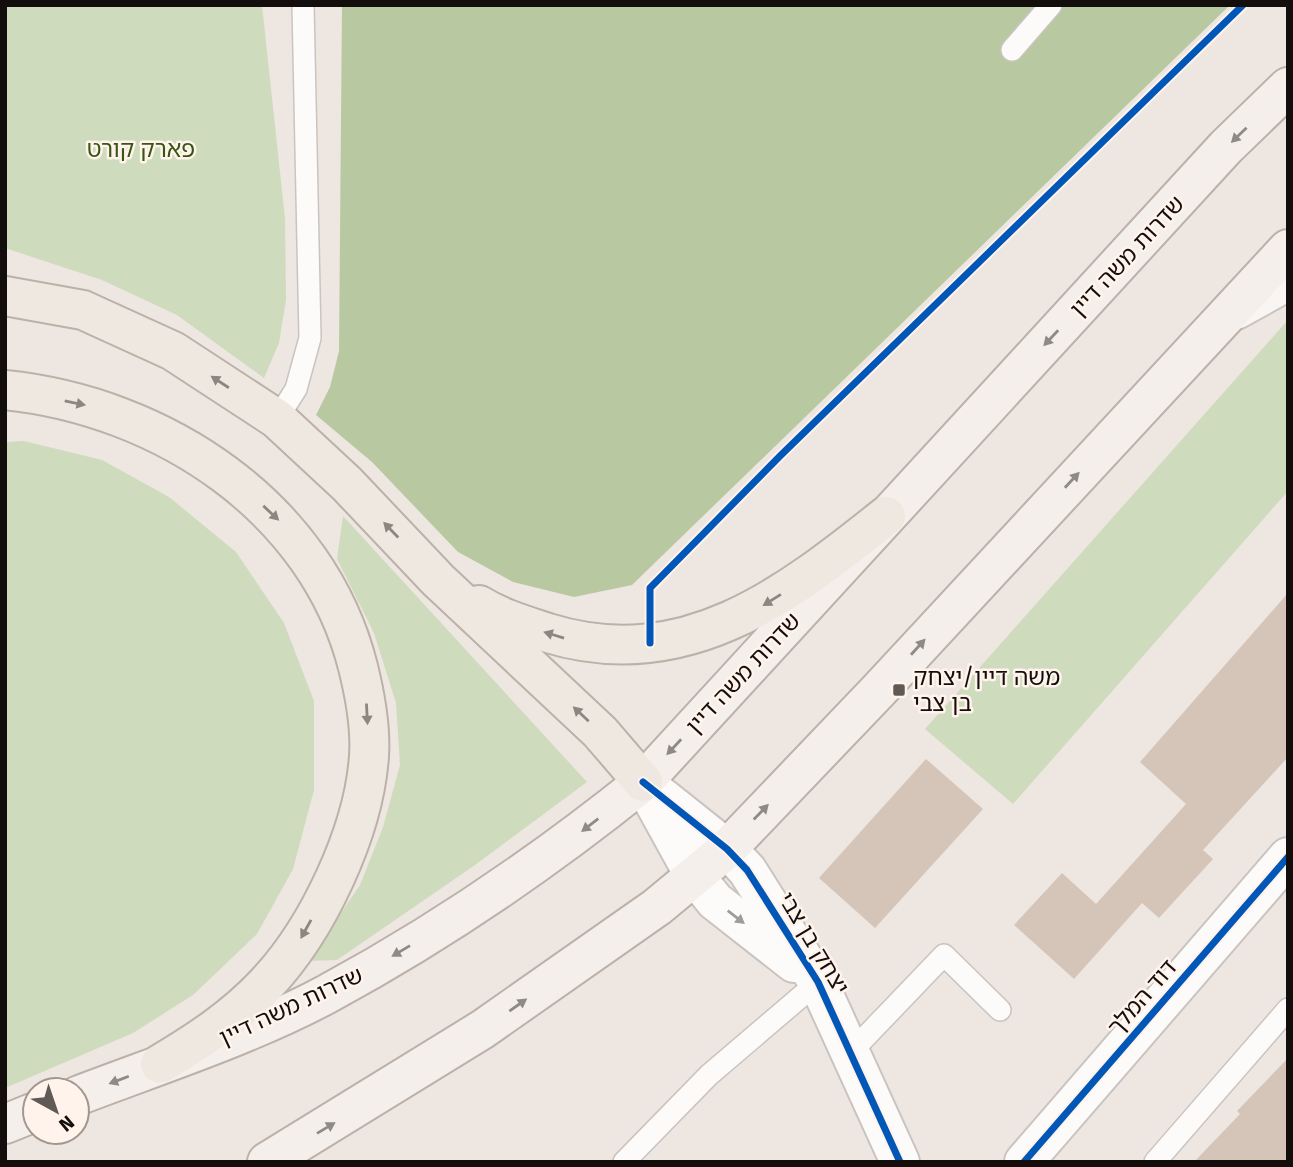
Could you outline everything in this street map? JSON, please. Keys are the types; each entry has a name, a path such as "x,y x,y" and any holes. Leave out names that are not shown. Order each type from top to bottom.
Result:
{"highway":[{"path":"5,296 83,310 173,351 277,419 347,484 438,580 600,732 643,782"},
{"path":"5,390 84,404 154,431 236,480 286,528 324,580 351,638 366,700 369,755 361,805 347,848 302,937 267,983 233,1015 203,1038 160,1064"},
{"path":"438,580 495,614 568,639 609,644 689,638 765,604 807,577 886,516"}],"main road":[{"name":"שדרות משה דיין","path":"91,1091 292,1010 360,975 447,923 572,838 643,782 1226,147 1288,87"},
{"path":"267,1162 483,1029 657,907 726,849 879,690 1288,249"}],"street":[{"path":"1217,323 1253,298 1288,281"},
{"name":"יצחק בן צבי","path":"643,782 726,849 747,870 818,982 852,1051 900,1162"},
{"name":"יצחק בן צבי","path":"643,782 694,875 715,901 818,982"},
{"name":"דוד המלך","path":"1024,1162 1288,857"}],"lane":[{"path":"277,419 296,389 310,338 303,5"},
{"path":"1012,50 1051,5"},
{"path":"852,1051 944,955 1000,1010"},
{"path":"624,1162 709,1075 818,982"},
{"path":"1155,1162 1288,1009"}],"green space":[{"name":"פארק קורט","path":"5,5 262,5 285,219 286,300 279,343 264,378 177,315 102,280 5,248"},
{"path":"342,5 1230,5 632,585 574,597 513,582 458,552 372,462 316,415 330,387 339,351"},
{"path":"1288,320 1288,491 1013,804 925,729"},
{"path":"24,441 102,460 169,497 236,552 284,623 314,701 314,790 293,869 257,934 193,995 133,1033 33,1076 21,1076 21,1081 5,1088 5,442"},
{"path":"343,516 587,782 475,865 337,960 308,961 360,885 383,827 400,765 396,703 374,633 337,559"}],"building":[{"path":"1288,593 1288,757 1203,850 1213,859 1159,918 1142,903 1074,979 1014,925 1062,873 1096,904 1186,804 1140,762"},
{"path":"926,759 983,809 875,928 819,878"},
{"path":"1288,1058 1288,1162 1194,1162 1240,1114 1237,1111"}],"cycle path":[{"path":"650,643 650,588 780,456 1243,5"},
{"path":"643,782 727,849 747,870 818,982 900,1162"},
{"path":"1024,1162 1288,857"}],"place":[{"name":"משה דיין/יצחק בן צבי","path":"899,690"}]}
